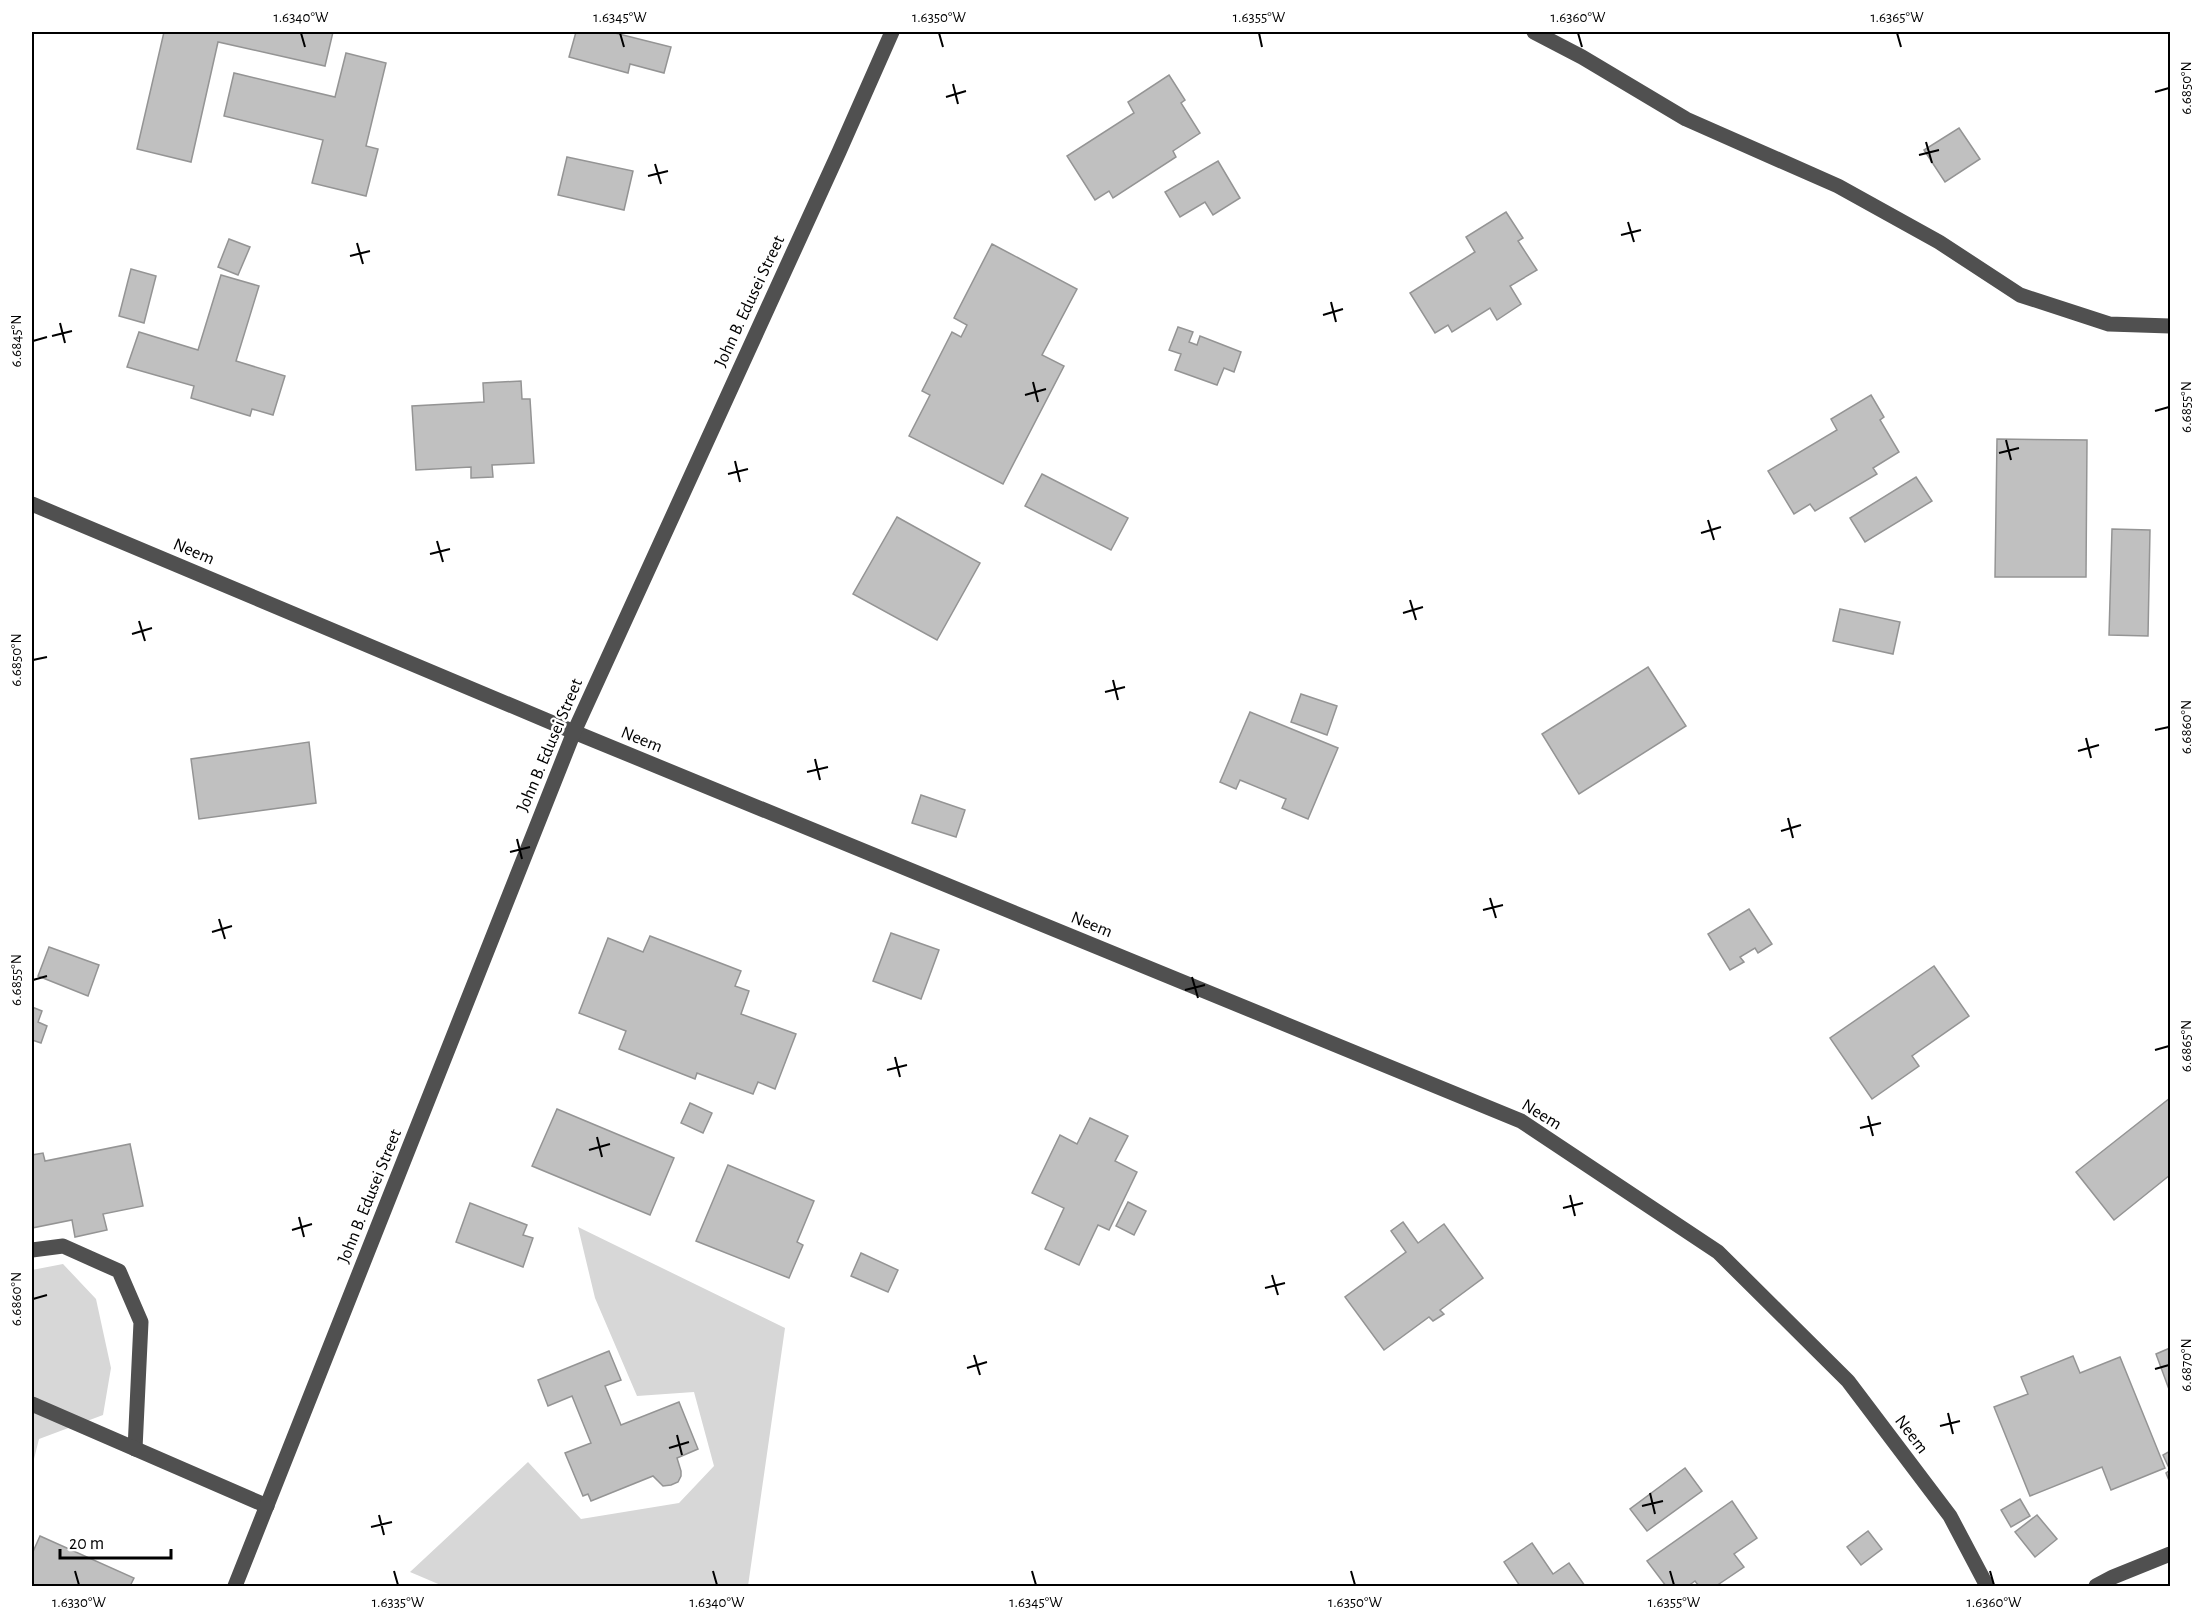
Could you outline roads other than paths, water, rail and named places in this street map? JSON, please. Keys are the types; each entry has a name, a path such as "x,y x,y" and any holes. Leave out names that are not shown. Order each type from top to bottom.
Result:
{"street":[{"name":"John B. Edusei Street","path":"235,1587 574,732 892,32"},
{"path":"1534,32 1582,57 1686,119 1838,186 1939,242 2019,295 2109,324 2170,326"},
{"name":"Neem","path":"32,504 574,732 1521,1121 1718,1252 1839,1373 1950,1516 1987,1587"},
{"path":"32,1250 63,1246 119,1271 141,1322 135,1449"},
{"path":"32,1404 267,1506"},
{"path":"2096,1587 2116,1582 2170,1554"}]}
